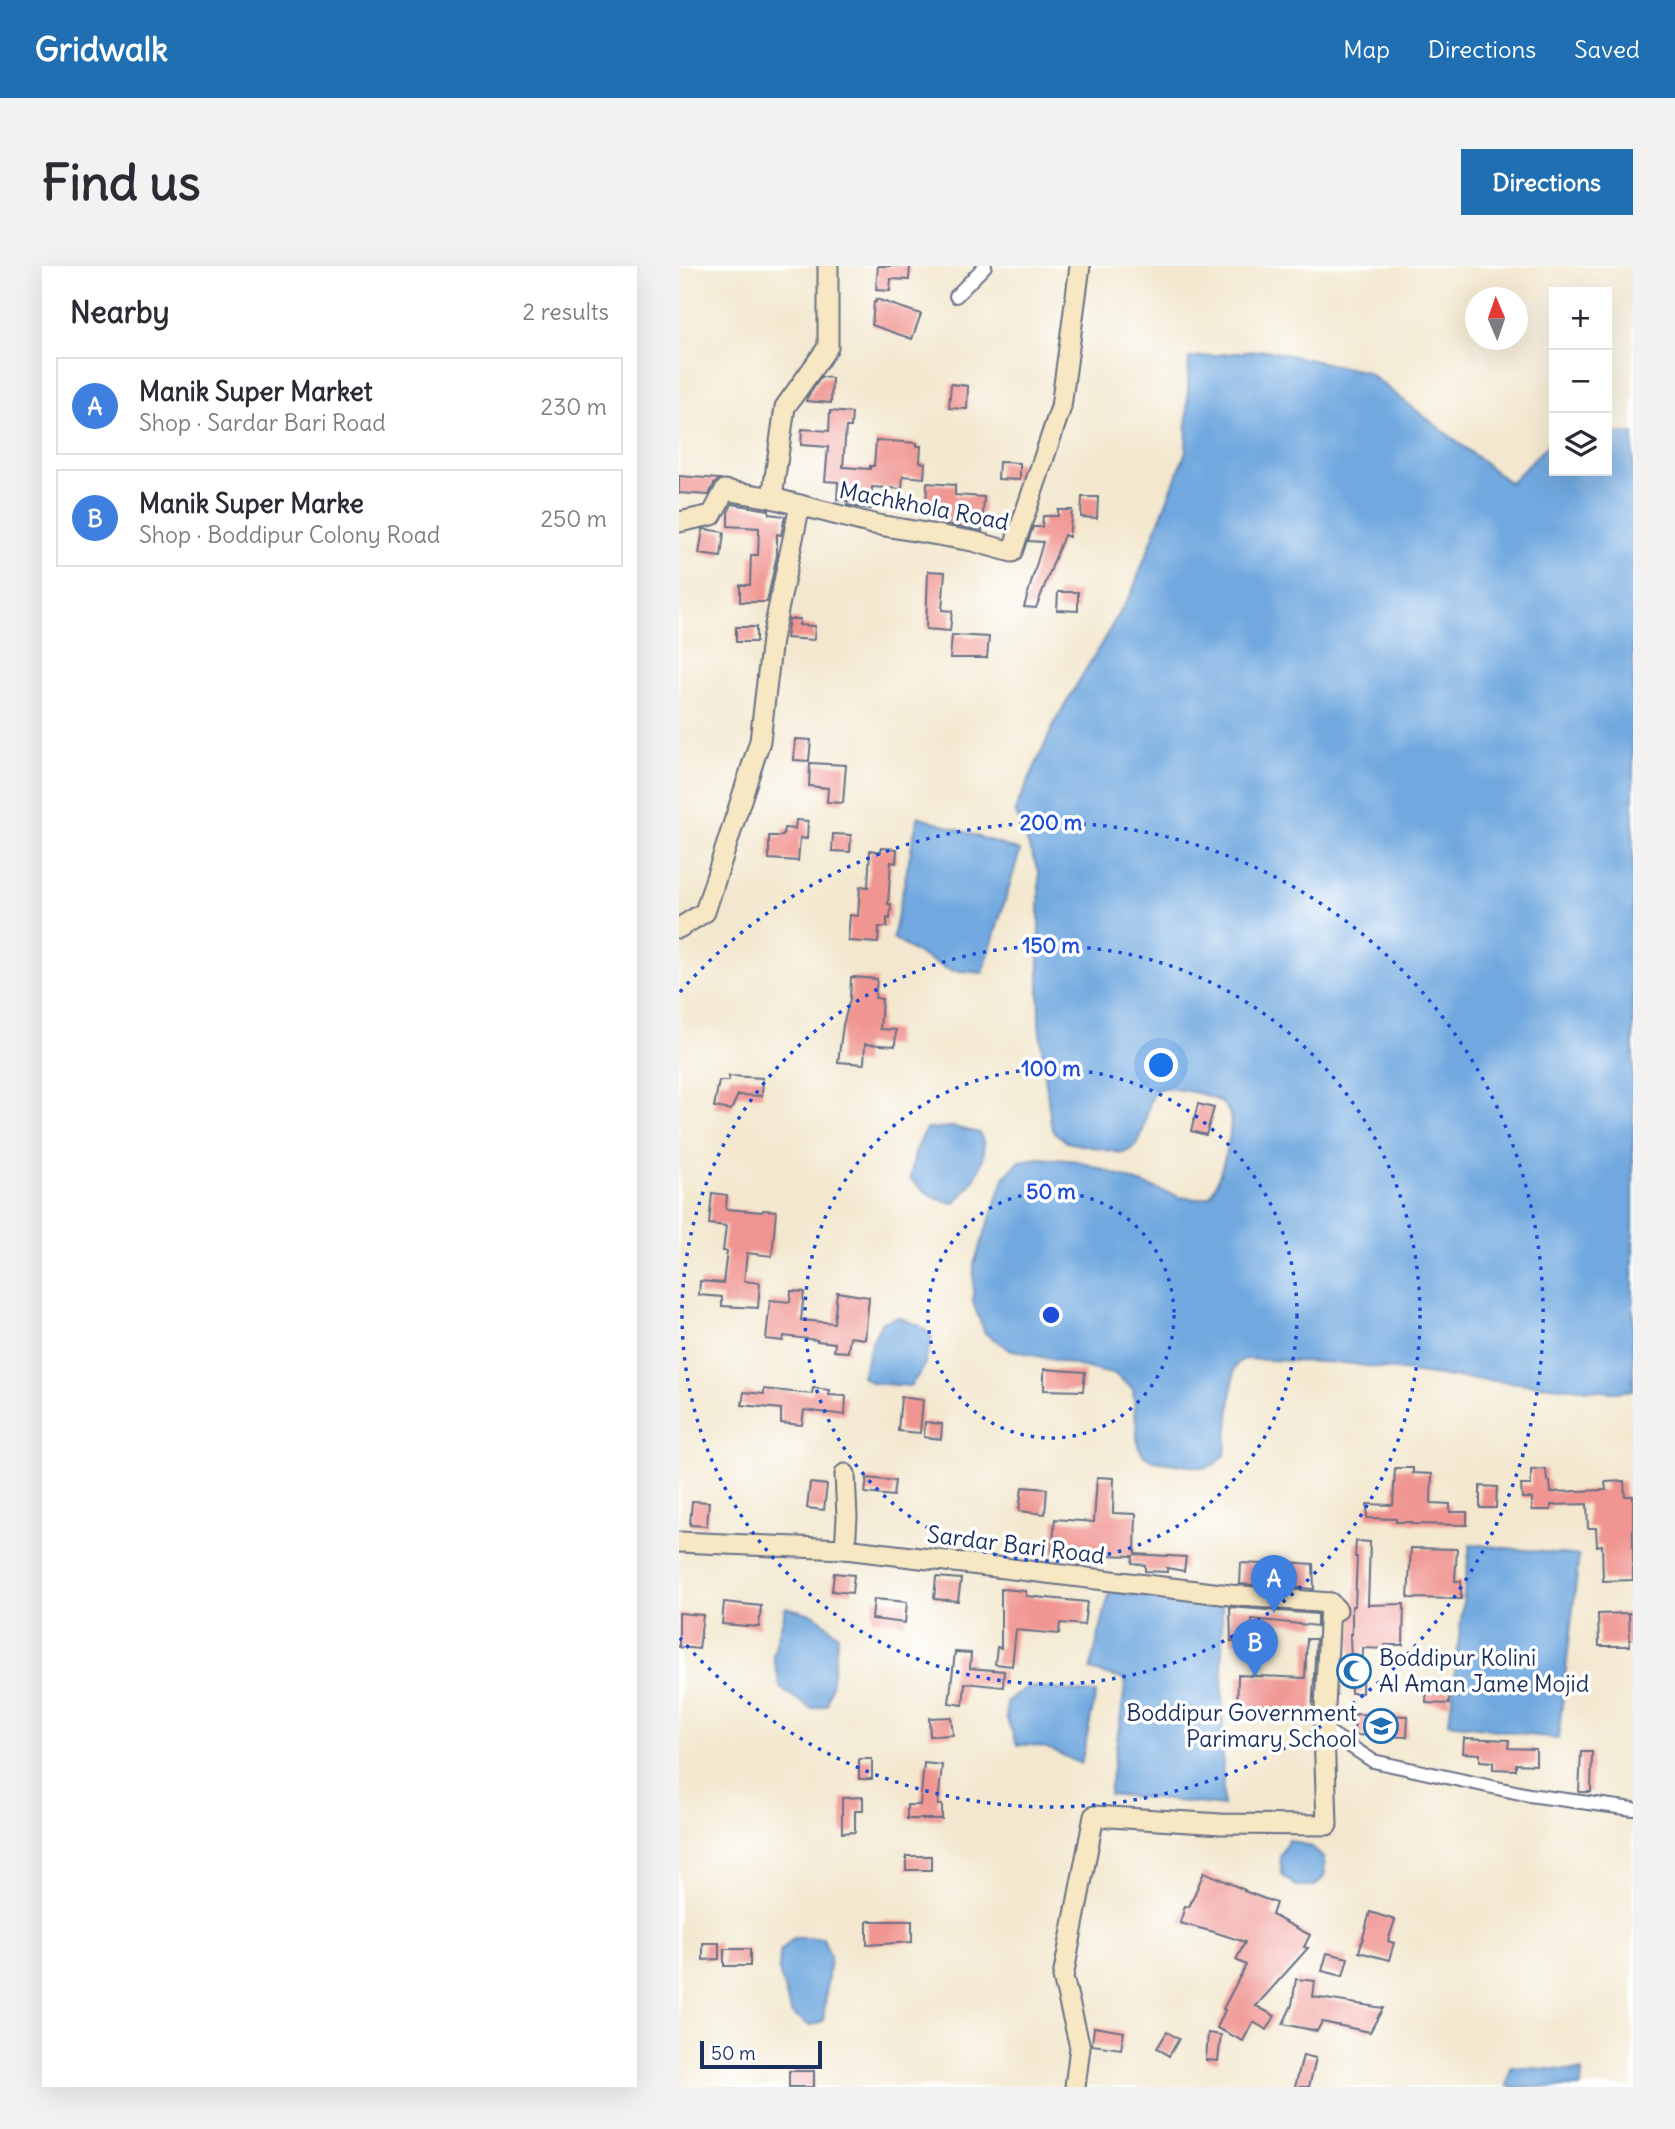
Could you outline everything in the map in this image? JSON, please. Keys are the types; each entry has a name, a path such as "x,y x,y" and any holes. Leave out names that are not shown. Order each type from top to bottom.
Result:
{"main road":[{"path":"772,498 785,407 828,347 828,266"},
{"name":"Machkhola Road","path":"679,522 712,515 725,489 873,524 972,541 1012,552 1061,407 1080,266"},
{"path":"679,928 705,912 760,741 772,639 800,505"},
{"path":"845,1474 845,1549"},
{"name":"Sardar Bari Road","path":"679,1542 845,1549 1336,1609 1324,1729"},
{"path":"1075,2087 1080,2047 1063,1977 1094,1815 1221,1824 1327,1825 1324,1729"}],"street":[{"path":"957,296 985,266"},
{"path":"1324,1729 1373,1761 1529,1795 1633,1809"}],"water":[{"path":"1265,350 1367,372 1510,483 1549,444 1549,476 1612,476 1612,433 1633,434 1633,1390 1614,1392 1432,1375 1345,1363 1244,1359 1234,1370 1225,1455 1215,1464 1204,1468 1154,1461 1144,1456 1138,1445 1133,1389 1116,1375 1009,1349 985,1333 973,1303 974,1264 1005,1176 1020,1161 1039,1158 1078,1161 1180,1197 1197,1199 1210,1196 1214,1189 1228,1141 1231,1119 1223,1105 1207,1096 1170,1089 1155,1090 1141,1137 1130,1150 1121,1153 1067,1142 1055,1133 1051,1125 1039,1023 1039,873 1015,810 1057,718 1132,592 1186,451 1189,358"},
{"path":"918,816 1020,851 983,973 949,970 893,938"},
{"path":"953,1127 979,1133 984,1151 974,1180 955,1203 936,1198 910,1179 915,1153 926,1129"},
{"path":"898,1317 920,1326 932,1337 923,1369 910,1386 872,1383 862,1376 872,1341 882,1322"},
{"path":"1470,1544 1579,1556 1558,1739 1449,1723"},
{"path":"1110,1591 1222,1604 1223,1806 1109,1794 1126,1680 1090,1670"},
{"path":"786,1607 815,1615 838,1635 827,1705 812,1709 781,1689 773,1655"},
{"path":"1027,1687 1096,1693 1081,1764 1044,1747 1017,1745 1007,1719 1006,1702"},
{"path":"1288,1840 1312,1847 1324,1859 1325,1876 1315,1886 1296,1886 1282,1875 1280,1857"},
{"path":"794,1938 823,1938 830,1957 823,2021 810,2026 791,2013 779,1971 780,1951"},
{"path":"1511,2067 1582,2071 1581,2087 1507,2087"}],"building":[{"path":"878,266 910,266 909,280 891,279 890,291 876,290"},
{"path":"876,299 921,314 912,339 872,325"},
{"path":"821,377 832,378 831,403 806,401 807,398"},
{"path":"951,384 968,386 967,409 949,408"},
{"path":"830,411 852,413 851,427 846,427 843,467 870,469 870,466 874,466 876,440 917,443 917,446 921,446 920,462 925,463 924,478 903,476 902,489 872,487 871,509 847,505 848,501 837,500 838,482 825,481 828,447 801,445 802,429 829,431"},
{"path":"999,462 1020,463 1020,480 998,479"},
{"path":"679,476 720,479 714,484 709,495 679,493"},
{"path":"927,483 955,485 955,495 984,497 982,531 941,523 942,508 926,507"},
{"path":"1082,497 1098,497 1097,518 1081,517"},
{"path":"732,504 769,510 769,514 785,516 781,535 777,534 777,555 767,602 740,602 740,585 750,585 751,555 758,555 759,528 728,526 728,512"},
{"path":"1058,510 1072,510 1069,537 1064,535 1036,608 1024,607 1043,542 1028,541 1033,527 1042,527 1043,516 1058,516"},
{"path":"703,529 724,532 721,557 699,554"},
{"path":"928,571 945,572 942,610 952,611 950,631 926,629"},
{"path":"1058,592 1078,592 1078,611 1057,610"},
{"path":"789,619 800,619 799,625 815,626 814,640 786,638"},
{"path":"736,627 756,627 756,642 736,642"},
{"path":"952,635 989,637 987,658 950,658"},
{"path":"795,739 811,740 809,761 794,760"},
{"path":"810,763 846,765 843,803 827,802 828,788 809,786"},
{"path":"796,820 808,821 807,839 800,838 798,861 769,859 769,836 783,836 784,828 795,829"},
{"path":"833,834 851,835 850,852 832,851"},
{"path":"881,848 897,849 896,863 891,862 888,904 891,904 890,919 887,918 887,927 879,927 878,943 848,941 850,915 858,916 860,886 868,887 870,850 881,852"},
{"path":"851,977 877,979 875,998 882,999 880,1029 896,1030 895,1046 865,1044 864,1064 838,1062 850,999"},
{"path":"729,1076 763,1078 762,1096 738,1095 731,1110 714,1107 719,1081 729,1081"},
{"path":"1198,1104 1214,1108 1206,1135 1191,1131"},
{"path":"712,1193 727,1195 726,1209 776,1211 772,1256 747,1253 744,1281 760,1283 758,1308 722,1306 722,1297 699,1295 700,1281 723,1283 727,1251 723,1251 726,1226 709,1224"},
{"path":"791,1291 804,1292 801,1320 834,1323 837,1292 869,1297 865,1339 850,1337 848,1352 834,1351 835,1343 817,1340 784,1336 783,1341 766,1339 770,1300 790,1302"},
{"path":"1044,1369 1085,1372 1083,1391 1044,1390"},
{"path":"813,1388 830,1390 829,1395 846,1396 845,1415 804,1410 802,1425 781,1423 781,1409 742,1405 744,1392 764,1394 764,1389 812,1394"},
{"path":"901,1397 923,1400 920,1433 898,1431"},
{"path":"925,1422 942,1424 941,1439 924,1437"},
{"path":"1395,1468 1413,1468 1413,1473 1432,1474 1431,1503 1450,1504 1450,1512 1467,1512 1467,1525 1411,1524 1396,1522 1396,1519 1367,1518 1367,1504 1393,1505"},
{"path":"1546,1469 1551,1492 1606,1490 1605,1482 1624,1481 1625,1496 1633,1496 1633,1580 1603,1581 1602,1545 1597,1546 1596,1528 1588,1528 1587,1504 1551,1505 1551,1510 1532,1510 1532,1498 1522,1498 1521,1485 1531,1485 1531,1470"},
{"path":"1097,1477 1114,1478 1113,1513 1136,1514 1135,1554 1186,1557 1184,1571 1167,1568 1167,1572 1145,1571 1145,1565 1132,1563 1133,1556 1106,1555 1106,1558 1052,1554 1055,1519 1094,1522"},
{"path":"867,1478 895,1481 893,1496 865,1493"},
{"path":"810,1483 827,1485 824,1510 807,1508"},
{"path":"1480,1486 1497,1487 1496,1508 1480,1508"},
{"path":"1022,1487 1047,1489 1045,1514 1019,1511"},
{"path":"692,1501 709,1502 707,1526 690,1525"},
{"path":"1356,1541 1370,1542 1368,1605 1404,1604 1403,1645 1385,1645 1385,1649 1363,1648 1362,1693 1351,1693 1351,1678 1345,1678 1345,1663 1351,1664 1350,1634 1352,1606 1355,1606"},
{"path":"1411,1548 1457,1549 1455,1581 1461,1581 1461,1599 1408,1598"},
{"path":"1284,1562 1313,1564 1314,1589 1240,1584 1241,1563 1284,1565"},
{"path":"834,1573 854,1575 852,1593 832,1591"},
{"path":"936,1577 961,1579 958,1601 934,1599"},
{"path":"1001,1589 1026,1591 1026,1596 1087,1602 1084,1625 1060,1623 1059,1634 1016,1630 1012,1666 995,1664 997,1647 1001,1648"},
{"path":"874,1599 907,1602 905,1623 872,1619"},
{"path":"724,1602 761,1606 759,1627 722,1624"},
{"path":"1230,1607 1317,1614 1317,1626 1252,1619 1252,1642 1231,1642"},
{"path":"679,1613 703,1615 699,1649 679,1647"},
{"path":"1629,1613 1630,1646 1599,1646 1598,1614"},
{"path":"1307,1639 1316,1639 1312,1716 1237,1713 1238,1675 1305,1678"},
{"path":"955,1652 971,1653 970,1668 1004,1671 1003,1687 965,1683 963,1705 949,1703"},
{"path":"1427,1682 1450,1683 1449,1704 1426,1703"},
{"name":"Boddipur Government Parimary School","path":"1355,1714 1408,1716 1407,1737 1354,1735"},
{"path":"951,1717 953,1735 930,1736 929,1718"},
{"path":"1464,1738 1509,1740 1508,1748 1536,1749 1536,1765 1516,1764 1516,1770 1493,1769 1493,1762 1480,1761 1480,1754 1463,1753"},
{"path":"1581,1752 1592,1752 1591,1792 1579,1792"},
{"path":"859,1759 872,1759 872,1779 859,1779"},
{"path":"924,1763 942,1765 938,1805 942,1805 942,1819 907,1819 907,1805 920,1805"},
{"path":"863,1797 863,1811 855,1811 855,1832 842,1833 842,1798"},
{"path":"906,1856 931,1856 931,1870 906,1870"},
{"path":"1204,1872 1276,1903 1272,1915 1310,1935 1304,1947 1308,1948 1256,2006 1275,2016 1267,2030 1253,2022 1243,2041 1217,2028 1225,2010 1223,2009 1246,1965 1236,1960 1245,1942 1180,1923 1185,1906 1189,1907"},
{"path":"1370,1912 1395,1920 1388,1941 1394,1943 1389,1960 1359,1952"},
{"path":"869,1921 912,1921 912,1942 867,1945"},
{"path":"703,1943 719,1943 719,1959 703,1960"},
{"path":"724,1949 750,1949 750,1966 724,1966"},
{"path":"1327,1953 1348,1958 1343,1976 1322,1971"},
{"path":"1296,1979 1315,1981 1313,1997 1383,2008 1370,2032 1322,2022 1317,2031 1283,2024 1292,2005"},
{"path":"1094,2027 1124,2032 1121,2049 1092,2045"},
{"path":"1167,2032 1179,2039 1169,2056 1157,2048"},
{"path":"1208,2033 1221,2035 1218,2061 1206,2060"},
{"path":"1303,2055 1316,2058 1309,2087 1295,2087"},
{"path":"789,2071 814,2071 814,2087 789,2087"}],"place":[{"name":"Manik Super Market","path":"1274,1613"},
{"name":"Boddipur Kolini Al Aman Jame Mojid","path":"1354,1671"},
{"name":"Manik Super Marke","path":"1255,1677"},
{"name":"Boddipur Government Parimary School","path":"1381,1726"}]}
